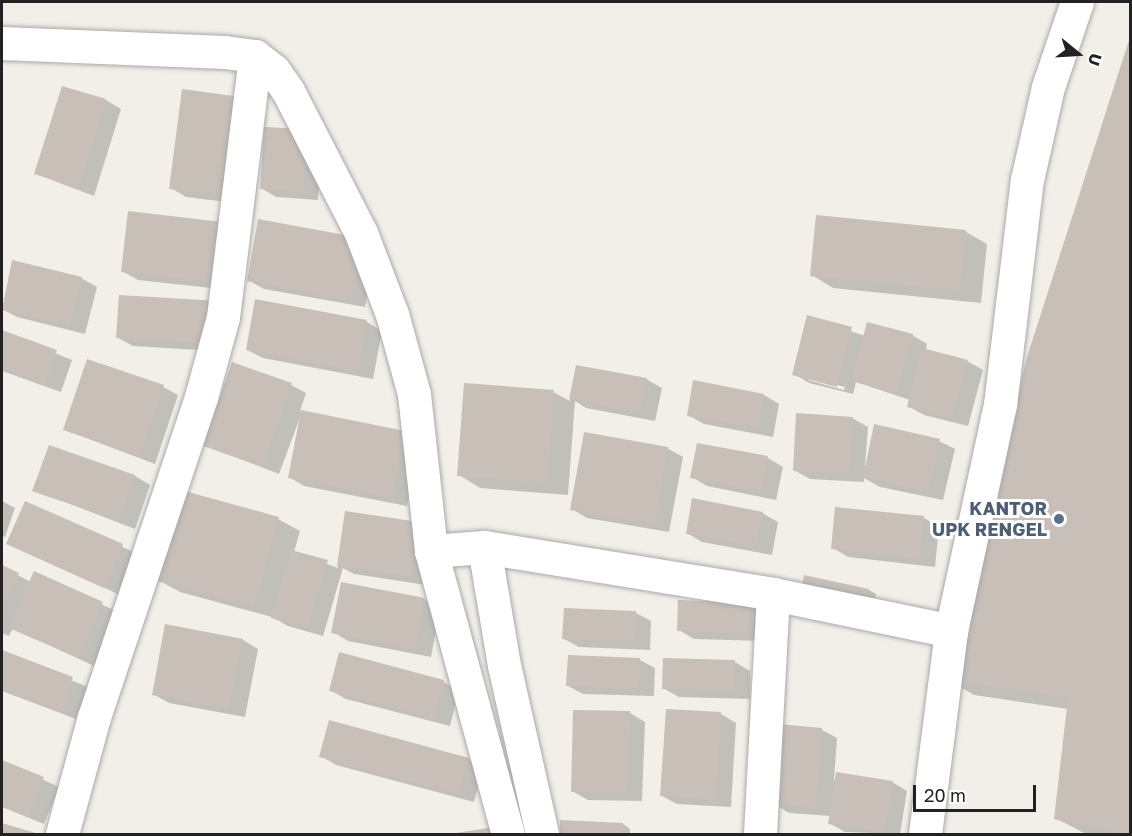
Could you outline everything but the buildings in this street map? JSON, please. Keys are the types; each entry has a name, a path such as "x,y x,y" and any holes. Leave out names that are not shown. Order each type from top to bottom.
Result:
{"street":[{"path":"926,834 951,631 1000,405 1027,180 1048,87 1077,2"},
{"path":"2,44 225,52 255,56 273,71 288,92 361,233 392,314 457,549 508,834"},
{"path":"62,834 94,717 201,397 223,316 255,56"},
{"path":"457,549 773,594 951,631"},
{"path":"457,549 504,665 542,834"},
{"path":"760,834 773,594"}],"place":[{"name":"KANTOR UPK RENGEL","path":"1059,519"}]}
